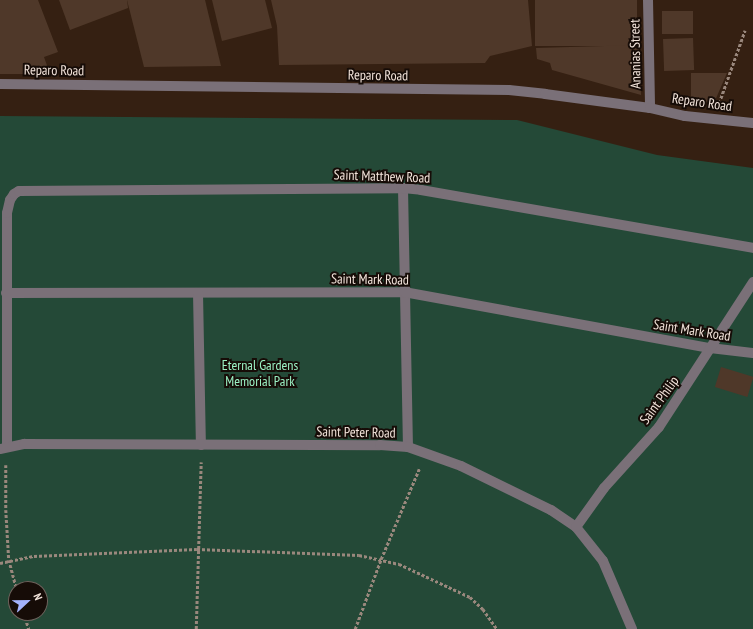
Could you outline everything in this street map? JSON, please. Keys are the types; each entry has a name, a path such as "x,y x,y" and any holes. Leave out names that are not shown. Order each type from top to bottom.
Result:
{"street":[{"name":"Ananias Street","path":"648,0 650,108"},
{"name":"Reparo Road","path":"0,84 509,90 650,108 685,116 753,123"},
{"name":"Saint Matthew Road","path":"6,293 6,213 10,200 14,194 19,191 403,188 753,248"},
{"path":"403,188 408,447"},
{"name":"Saint Philip","path":"576,527 604,488 659,427 753,282"},
{"name":"Saint Mark Road","path":"6,293 404,292 710,348 753,353"},
{"path":"3,448 6,293"},
{"path":"198,293 201,445"},
{"name":"Saint Peter Road","path":"3,448 24,444 380,444 408,447 426,452 461,466 551,510 576,527 603,561 632,629"}],"path":[{"path":"713,119 745,30"},
{"path":"196,629 201,445"},
{"path":"3,448 9,560 15,581"},
{"path":"355,629 381,559 426,452"},
{"path":"0,563 34,556 197,549 359,555 399,564 470,597 483,609 497,629"}],"green space":[{"name":"Eternal Gardens Memorial Park","path":"0,116 517,120 657,155 753,168 753,629 0,629"}],"building":[{"path":"0,0 38,0 58,52 44,57 50,74 0,74"},
{"path":"59,0 127,0 128,8 70,30"},
{"path":"127,0 205,0 221,66 144,67"},
{"path":"212,0 265,0 272,28 222,41"},
{"path":"271,0 528,0 532,46 490,56 485,63 279,65 277,26"},
{"path":"535,0 637,0 637,46 535,46"},
{"path":"662,11 693,11 693,34 662,34"},
{"path":"693,38 694,70 664,71 663,39"},
{"path":"639,45 641,95 552,70 550,63 537,59 536,48"},
{"path":"691,73 727,73 714,103 691,101"},
{"path":"721,367 753,377 747,397 715,387"}]}
